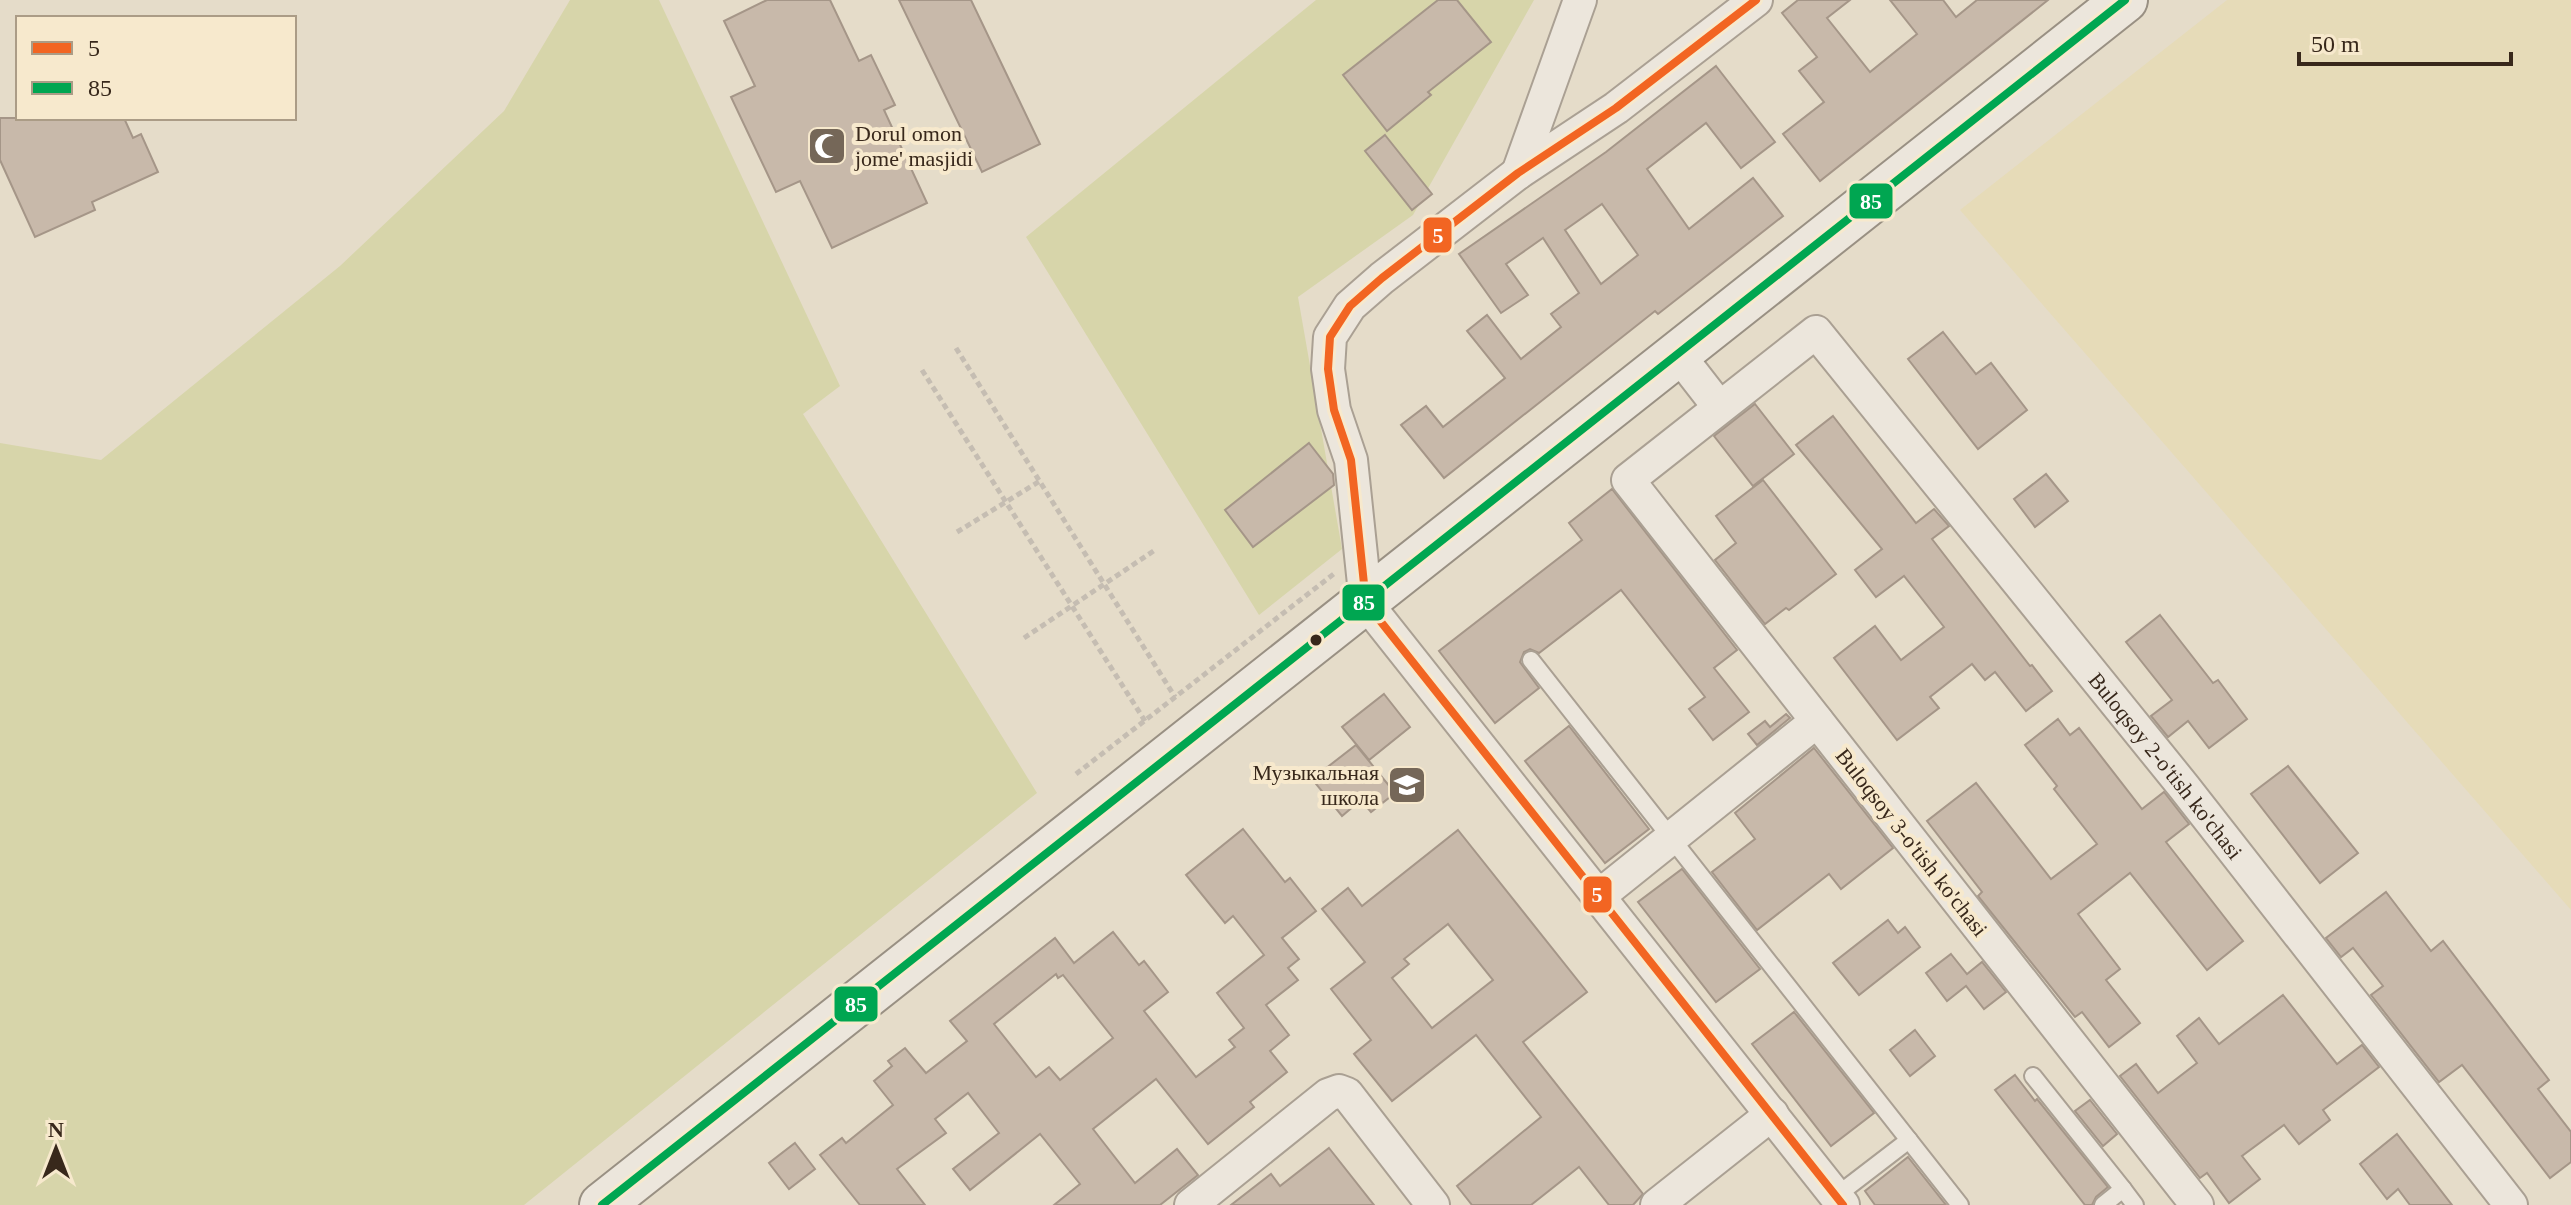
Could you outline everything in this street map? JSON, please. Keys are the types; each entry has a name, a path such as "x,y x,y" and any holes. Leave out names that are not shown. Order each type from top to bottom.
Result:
{"main road":[{"path":"628,1205 2125,0"},
{"path":"1681,358 2146,0"},
{"path":"602,1205 1370,608"}],"street":[{"path":"1518,173 1580,0"},
{"path":"1756,0 1616,108 1518,173 1382,278 1350,306 1330,337 1328,369 1330,391 1351,460 1370,608 1840,1200"},
{"name":"Buloqsoy 2-o'tish ko'chasi","path":"1719,407 1816,332 2193,799 2511,1205"},
{"path":"1681,358 1719,407"},
{"name":"Buloqsoy 3-o'tish ko'chasi","path":"1719,407 1628,480 2197,1205"},
{"path":"1599,896 1817,721"},
{"path":"1191,1205 1328,1095 1339,1091 1347,1094 1433,1205"},
{"path":"1657,1205 1772,1114"}],"lane":[{"path":"1531,660 1960,1205"},
{"path":"2033,1076 2135,1205"},
{"path":"1840,1200 1909,1140"},
{"path":"2103,1205 2123,1189"}],"path":[{"path":"956,348 1175,697"},
{"path":"922,370 1145,721"},
{"path":"957,532 1040,481"},
{"path":"1024,638 1155,550"},
{"path":"1076,774 1361,553"}],"shaded area":[{"path":"570,0 659,0 840,386 803,414 1037,793 524,1205 0,1205 0,443 101,460 340,266 504,111"},
{"path":"1316,0 1534,0 1413,215 1298,297 1342,549 1259,615 1026,237"},
{"path":"2227,0 2571,0 2571,910 1960,210"}],"building":[{"name":"Dorul omon jome' masjidi","path":"767,0 830,0 859,61 871,55 895,105 884,110 927,203 832,248 800,181 776,192 731,97 755,86 724,21"},
{"path":"899,0 971,0 1040,144 982,172"},
{"path":"1438,0 1457,0 1491,42 1428,92 1431,95 1387,131 1343,75"},
{"path":"1798,0 1850,0 1827,18 1870,72 1917,34 1890,0 1943,0 1956,17 1977,0 2048,0 1820,181 1783,134 1824,102 1799,71 1817,57 1782,13"},
{"path":"1716,66 1775,142 1741,168 1706,123 1647,169 1689,229 1753,178 1783,216 1658,314 1655,311 1444,478 1401,425 1426,406 1443,427 1505,378 1467,331 1487,315 1521,359 1561,327 1551,314 1579,293 1543,238 1506,264 1528,295 1501,313 1459,254 1606,152","holes":["1602,204 1638,255 1601,284 1565,230"]},
{"path":"0,118 125,120 133,138 141,134 158,172 92,202 95,210 35,237 0,160"},
{"path":"1385,135 1432,194 1412,210 1365,151"},
{"path":"1943,332 1976,374 1991,363 2027,410 1978,449 1908,359"},
{"path":"1755,404 1794,454 1753,486 1714,436"},
{"path":"1833,416 1916,523 1934,509 1949,526 1932,539 2052,691 2026,711 1995,672 1985,680 1972,664 1930,697 1939,708 1897,740 1834,658 1875,626 1901,660 1944,627 1904,576 1876,597 1855,570 1882,549 1796,445"},
{"path":"1309,443 1333,474 1334,485 1253,547 1225,510"},
{"path":"2046,474 2068,501 2035,527 2014,499"},
{"path":"1763,480 1836,574 1765,624 1715,560 1736,543 1716,516"},
{"path":"1612,489 1737,650 1714,668 1749,712 1713,740 1689,709 1705,697 1621,590 1539,653 1530,649 1524,652 1520,662 1539,688 1495,723 1439,651 1582,540 1569,523"},
{"path":"2160,615 2213,683 2218,680 2247,719 2209,748 2188,721 2168,737 2151,716 2172,700 2126,642"},
{"path":"1384,694 1410,727 1369,760 1342,727"},
{"path":"1786,714 1790,718 1757,745 1748,734 1765,721 1770,727"},
{"path":"2058,719 2070,735 2079,728 2142,809 2164,792 2189,824 2166,842 2243,941 2207,970 2130,873 2078,914 2120,969 2106,980 2140,1023 2109,1047 2082,1012 2075,1017 1978,896 1982,892 1927,821 1976,783 2051,879 2097,844 2054,789 2057,786 2025,745"},
{"path":"1569,726 1649,829 1605,863 1525,761"},
{"path":"1356,745 1395,793 1371,812 1361,800 1342,816 1312,779"},
{"path":"1814,748 1893,848 1841,889 1829,874 1757,930 1712,872 1755,839 1735,813"},
{"path":"2288,766 2358,853 2320,883 2251,794"},
{"path":"1243,829 1285,882 1290,878 1316,911 1282,938 1299,959 1288,968 1298,980 1266,1005 1289,1035 1270,1051 1287,1072 1250,1102 1254,1107 1208,1144 1156,1079 1093,1129 1135,1183 1177,1149 1198,1175 1160,1205 1054,1205 1080,1184 1040,1134 970,1190 953,1169 999,1133 968,1093 935,1119 946,1133 897,1169 925,1205 860,1205 820,1155 842,1138 846,1143 893,1105 874,1081 892,1066 888,1061 905,1048 926,1073 967,1041 950,1021 1055,938 1074,963 1113,932 1139,965 1144,961 1168,992 1144,1011 1196,1077 1235,1047 1229,1040 1244,1028 1217,993 1264,955 1233,916 1225,923 1186,875","holes":["1056,974 1058,978 1063,975 1113,1038 1060,1080 1049,1067 1036,1077 994,1024"]},
{"path":"1458,830 1587,992 1523,1042 1643,1194 1633,1205 1609,1205 1579,1167 1531,1205 1472,1205 1457,1186 1541,1117 1476,1035 1392,1101 1354,1054 1371,1040 1331,989 1365,962 1322,909 1348,888 1362,906","holes":["1448,924 1493,980 1432,1028 1392,978 1409,964 1404,959"]},
{"path":"1682,869 1760,969 1716,1002 1638,902"},
{"path":"2386,892 2431,951 2443,941 2549,1080 2538,1089 2571,1132 2571,1162 2550,1178 2462,1065 2439,1082 2371,995 2383,986 2353,948 2341,957 2326,938"},
{"path":"1888,920 1898,933 1905,927 1920,947 1859,995 1833,963"},
{"path":"1951,954 1967,974 1982,962 2006,992 1984,1009 1966,986 1947,1001 1926,973"},
{"path":"2283,995 2337,1064 2362,1045 2379,1067 2323,1110 2330,1120 2299,1144 2284,1125 2242,1156 2260,1179 2229,1203 2207,1173 2200,1178 2120,1076 2136,1064 2158,1093 2197,1063 2177,1036 2199,1018 2219,1044"},
{"path":"1794,1012 1874,1113 1831,1146 1752,1044"},
{"path":"1915,1030 1935,1056 1910,1076 1890,1050"},
{"path":"2015,1075 2108,1187 2092,1205 2085,1205 1995,1090"},
{"path":"2090,1100 2117,1134 2103,1146 2075,1111"},
{"path":"2397,1134 2452,1205 2410,1205 2398,1189 2387,1199 2360,1164"},
{"path":"795,1143 815,1169 789,1189 769,1163"},
{"path":"1329,1148 1374,1205 1231,1205 1271,1174 1280,1186"},
{"path":"1908,1157 1946,1205 1875,1205 1865,1191"}],"transit line":[{"name":"5","path":"1756,0 1616,108 1518,173 1382,278 1350,306 1330,337 1328,369 1334,410 1351,460 1366,603 1843,1205"},
{"name":"85","path":"602,1205 2125,0"}],"place":[{"name":"Dorul omon jome' masjidi","path":"827,146"},
{"name":"Музыкальная школа","path":"1407,785"}]}
